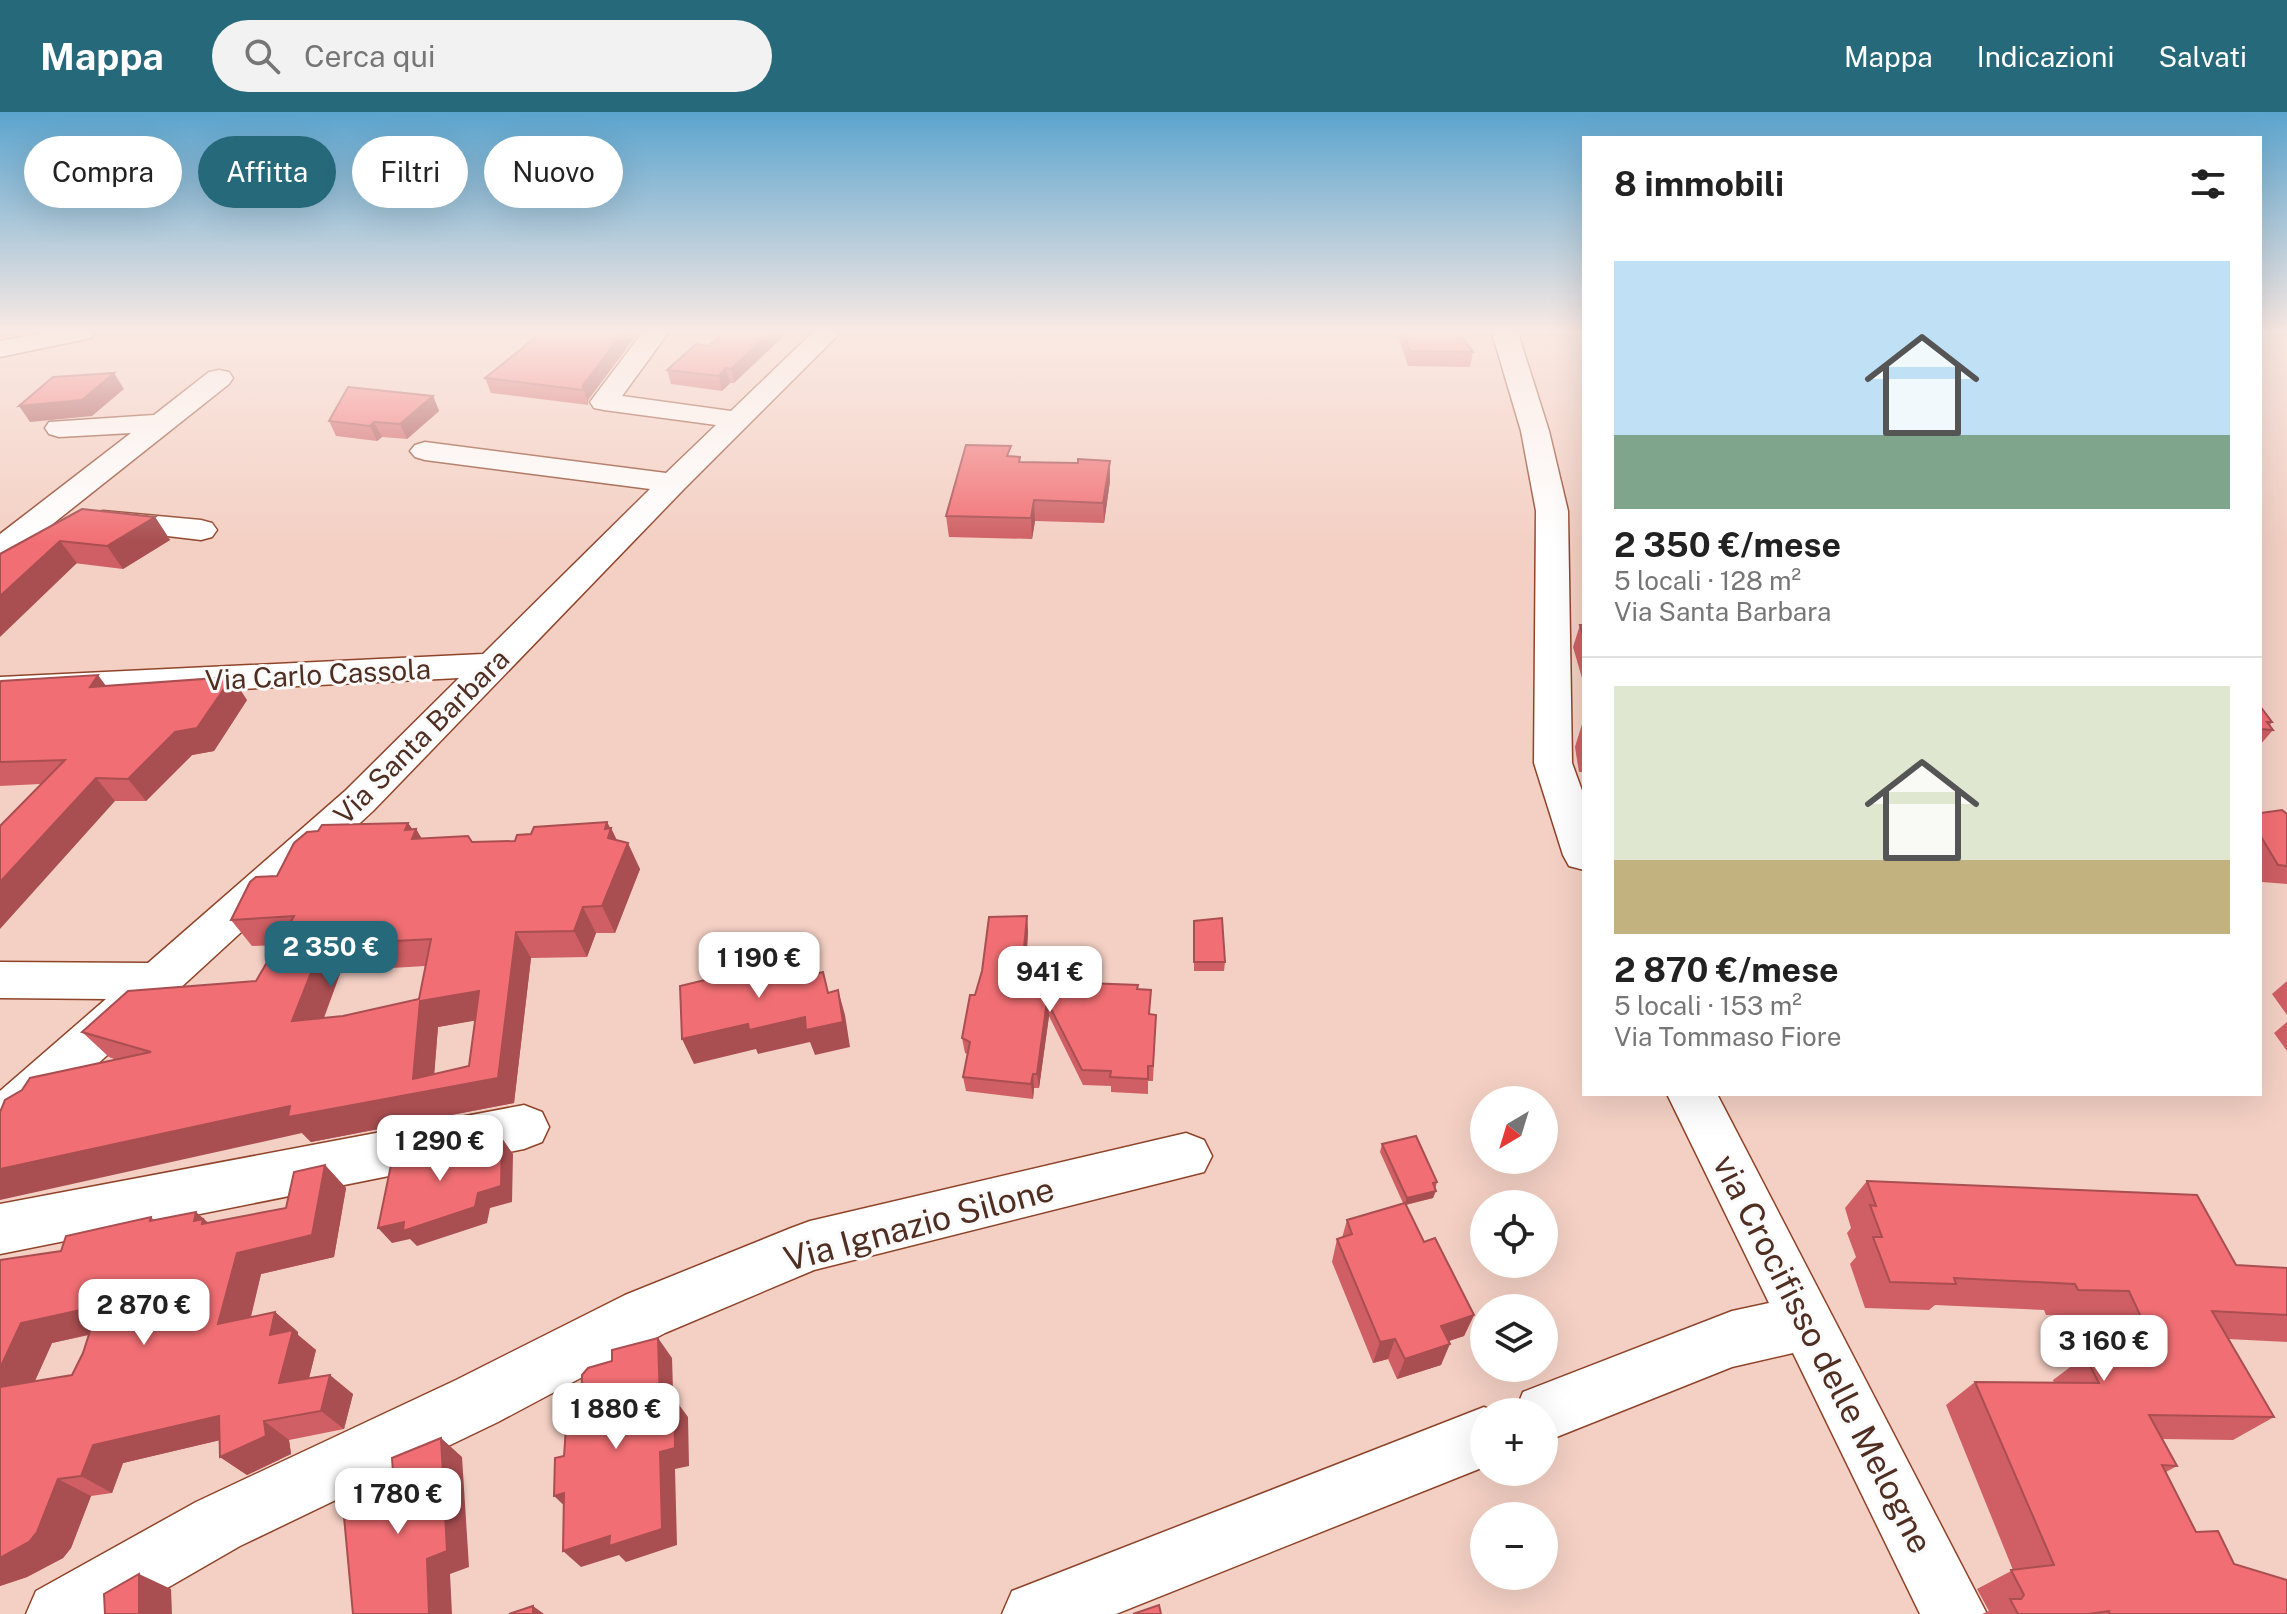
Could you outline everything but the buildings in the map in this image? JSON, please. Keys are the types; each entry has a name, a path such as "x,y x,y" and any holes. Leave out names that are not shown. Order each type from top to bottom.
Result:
{"street":[{"path":"0,550 187,403"},
{"path":"612,403 738,420"},
{"name":"Via Santa Barbara","path":"0,1122 359,801 755,403"},
{"path":"1526,403 1552,511 1553,763 1582,849"},
{"path":"59,428 162,423"},
{"path":"425,451 673,483"},
{"path":"46,514 201,530"},
{"name":"Via Carlo Cassola","path":"0,689 492,665"},
{"path":"0,980 155,981"},
{"name":"via Crocifisso delle Melogne","path":"1693,1096 1954,1614"},
{"path":"0,1229 524,1127"},
{"name":"Via Ignazio Silone","path":"59,1614 218,1524 477,1401 645,1314 810,1246 1186,1156"},
{"path":"1558,1407 1732,1339 1807,1322"},
{"path":"1035,1614 1470,1443"}]}
